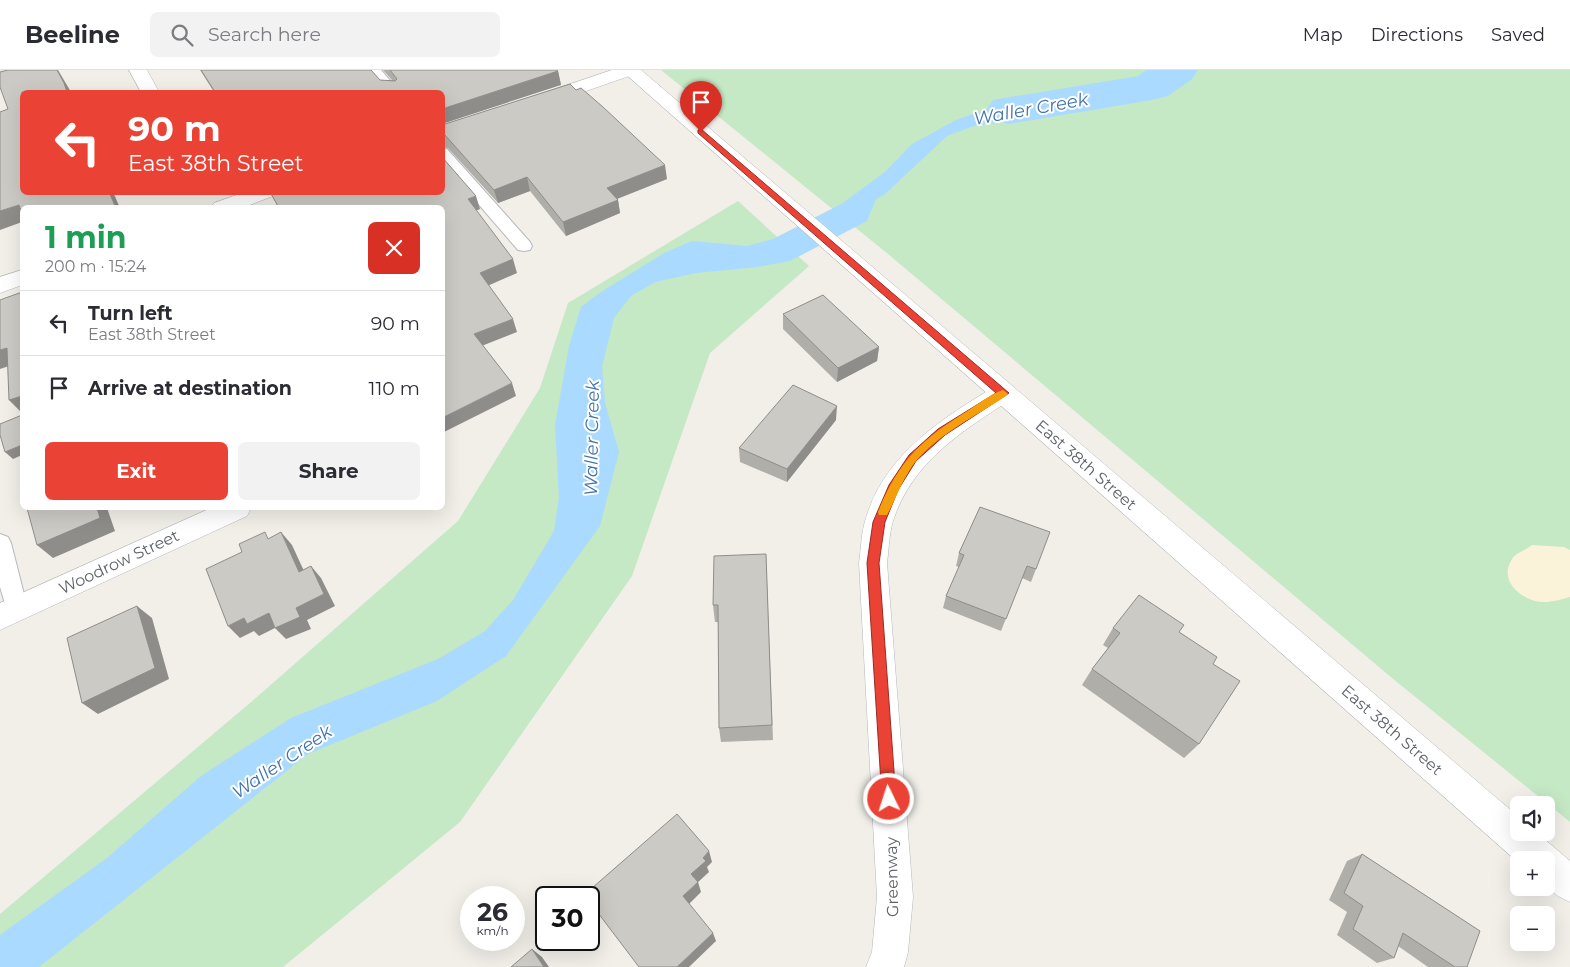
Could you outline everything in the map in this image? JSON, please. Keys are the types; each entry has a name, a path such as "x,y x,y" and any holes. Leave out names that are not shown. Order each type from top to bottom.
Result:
{"street":[{"path":"138,70 149,90"},
{"path":"524,106 629,70"},
{"name":"East 38th Street","path":"629,70 1532,851"},
{"path":"213,205 254,195"},
{"path":"0,285 20,278"},
{"name":"Greenway","path":"885,967 890,952 895,897 873,563 879,522 893,488 912,458 942,432 1004,393"},
{"name":"Woodrow Street","path":"8,614 234,510"},
{"path":"1555,872 1570,884"}],"lane":[{"path":"374,70 391,90"},
{"path":"445,155 524,246"},
{"path":"0,543 8,614"}],"green space":[{"path":"661,70 1570,70 1570,822 1555,810 1555,796 1538,796 1392,678 888,254"},
{"path":"738,201 809,266 710,353 632,576 460,822 283,967 0,967 0,914 250,703 458,521 540,388 568,303"}],"sand":[{"path":"1532,545 1564,547 1570,550 1570,597 1539,602 1529,599 1512,586 1508,575 1511,561"}],"water":[{"path":"1162,70 1191,70 1176,78 1169,86 1160,86 1144,95 1113,97 1110,88 1115,85 1151,78"},
{"path":"1099,86 1103,98 1096,102 971,127 947,136 884,195 876,199 867,221 790,261 757,267 696,273 655,282 631,296 614,318 602,367 605,403 619,452 600,526 506,656 437,701 308,754 39,967 0,967 0,935 107,858 201,776 291,718 438,659 485,631 513,600 554,531 559,497 555,425 569,346 581,307 601,292 664,253 692,241 747,246 773,239 843,203 886,171 912,144 956,120 993,107 1067,96"}],"building":[{"path":"8,70 57,70 66,90 20,90 20,195 110,195 115,205 20,205 20,208 19,205 0,211 0,112 8,109 0,87 0,72"},
{"path":"201,70 371,70 380,80 395,81 397,79 390,70 558,71 445,108 445,90 214,90"},
{"path":"570,84 576,90 581,88 665,165 607,188 618,200 563,222 527,177 494,190 445,135 445,124"},
{"path":"445,160 476,196 468,199 513,259 480,273 513,319 474,334 512,383 445,416 445,205 277,205 272,195 445,195"},
{"path":"20,293 20,397 9,400 7,348 0,350 0,300"},
{"path":"823,295 879,347 838,368 783,314"},
{"path":"793,385 837,406 787,469 739,448"},
{"path":"20,416 20,446 5,452 0,435 0,424"},
{"path":"980,507 1050,532 1036,569 1027,566 1006,619 946,596 964,555 959,553"},
{"path":"28,510 98,510 100,518 37,545"},
{"path":"265,532 268,539 281,532 299,572 311,566 324,594 296,608 300,617 275,628 269,613 247,624 244,618 228,626 206,569 242,552 239,544"},
{"path":"766,554 772,725 719,728 718,605 713,605 714,556"},
{"path":"1139,595 1184,625 1179,632 1217,657 1213,664 1240,681 1199,744 1092,669 1120,633 1113,628"},
{"path":"137,606 155,668 82,703 67,638"},
{"path":"677,814 709,851 703,858 706,861 691,874 698,882 683,896 713,933 677,967 639,967 600,916 600,886 594,886"},
{"path":"1362,854 1480,931 1467,967 1455,967 1403,933 1394,958 1353,929 1363,906 1344,893"},
{"path":"532,949 544,967 511,967"}],"waterway":[{"name":"Waller Creek","path":"1009,110 1152,87 1176,70"}],"slow traffic":[{"path":"883,512 893,488 912,458 942,432 1003,394"}],"route":[{"path":"701,132 1004,393 942,432 912,458 893,488 879,522 873,563 889,799"}]}
